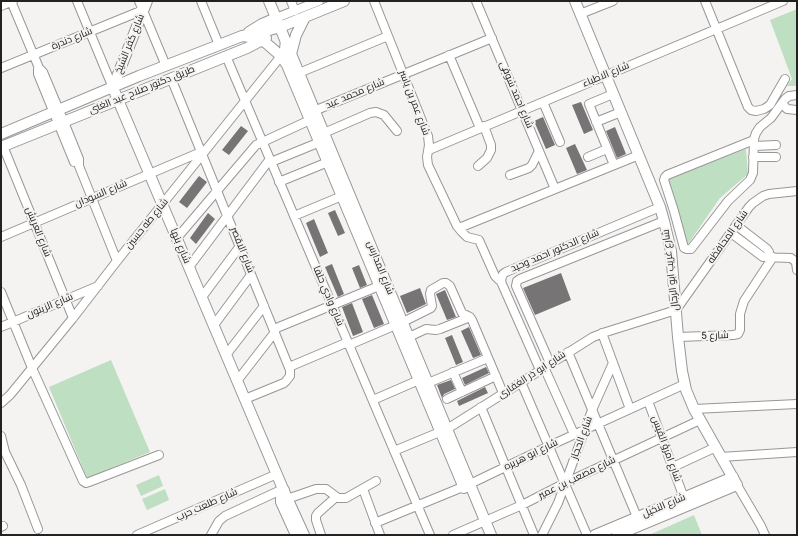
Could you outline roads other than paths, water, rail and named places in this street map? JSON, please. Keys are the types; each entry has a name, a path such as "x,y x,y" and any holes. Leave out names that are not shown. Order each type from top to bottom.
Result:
{"main road":[{"name":"شارع المدارس","path":"269,1 285,40 287,65 322,137 467,485 482,523 484,535"},
{"name":"طريق دكتور صلاح عبد الغنى","path":"1,134 139,76 242,36 259,33 278,22 305,17 344,1"},
{"name":"شارع غريب ابو الرجال","path":"575,1 660,207 664,221 671,251 678,337 688,397 735,481"},
{"name":"شارع كفر الشيخ","path":"113,88 143,4"},
{"path":"286,55 305,17"},
{"name":"طريق دكتور صلاح عبد الغنى","path":"2,147 247,48 262,41 278,22"},
{"name":"شارع المدارس","path":"242,36 252,37 262,41 286,55 299,73 311,115"},
{"path":"121,66 122,70 126,74 134,77 139,76"},
{"name":"شارع بنها","path":"113,88 304,535"},
{"name":"شارع المدارس","path":"322,137 328,162 342,196 380,286 399,323 409,337 423,381"},
{"name":"شارع النخيل","path":"595,535 684,498 735,481"},
{"name":"شارع النخيل","path":"617,535 735,481"},
{"name":"شارع بنها","path":"285,493 281,495 281,502 296,535"},
{"name":"شارع المدارس","path":"482,523 491,535"}],"street":[{"path":"1,6 12,1 39,68 38,74 56,111 74,162 79,166 117,261"},
{"name":"شارع بنها","path":"77,1 113,88"},
{"path":"201,1 219,45"},
{"path":"291,1 295,11"},
{"path":"278,22 295,11 319,1"},
{"name":"شارع عمر بن ياسر","path":"374,1 428,136 428,165 459,228"},
{"name":"شارع احمد شوقى","path":"476,1 555,189"},
{"path":"580,14 613,1"},
{"path":"705,1 748,107 751,110 760,110 770,105 785,79"},
{"name":"شارع الاطباء","path":"429,150 783,1"},
{"name":"شارع دندرة","path":"1,68 90,32 143,4"},
{"path":"143,4 166,66"},
{"path":"299,73 388,36"},
{"name":"شارع محمد عيد","path":"177,238 254,146 311,115 403,74 492,38"},
{"name":"شارع طه حسين","path":"1,403 10,395 99,286 202,153 286,55"},
{"path":"449,55 491,145 491,150 487,158 478,166"},
{"name":"شارع وادي حلفا","path":"226,56 430,535"},
{"name":"شارع الاقصر","path":"171,78 290,367"},
{"path":"613,94 589,104 614,165"},
{"path":"776,145 754,143 665,177 664,180 684,248 691,249 728,201 748,183 753,173 753,157 754,143 754,136 757,130 768,120 785,99 789,96 797,95"},
{"path":"543,102 560,142"},
{"path":"782,103 787,109 797,110"},
{"path":"189,267 270,160 322,137 370,113 376,112 384,115 397,131"},
{"path":"596,122 620,112"},
{"name":"شارع العريش","path":"2,147 73,318"},
{"path":"588,157 607,149"},
{"path":"510,175 529,168 539,151"},
{"name":"شارع السودان","path":"1,237 202,153"},
{"path":"501,280 495,276 479,240 467,236 459,228 638,155"},
{"path":"753,157 776,157"},
{"path":"279,182 328,162"},
{"name":"شارع المحافظه","path":"676,310 749,207 758,199 769,194 797,191"},
{"path":"294,216 342,196"},
{"name":"شارع الدكتور احمد وحيد","path":"545,367 501,280 502,277 506,272 660,207"},
{"name":"شارع الدكتور احمد وحيد","path":"545,367 516,286 516,281 520,278 664,221"},
{"path":"736,225 767,249 771,257"},
{"path":"731,233 761,256 794,257 797,270"},
{"path":"202,297 240,246"},
{"name":"شارع 5","path":"678,337 738,334 740,330 740,314 744,301 771,257"},
{"path":"214,325 252,275"},
{"path":"245,399 286,381 290,376 290,367 399,323 431,308 431,290 445,283 450,286 462,313 470,317 473,321 503,394"},
{"name":"شارع الزيتون","path":"1,327 99,286"},
{"path":"237,381 275,331 332,305 380,286"},
{"path":"1,292 32,368 83,481 89,482 159,455"},
{"path":"226,355 264,306"},
{"name":"شارع ابو ذر الغفارى","path":"394,451 444,431 588,339 602,333 676,310"},
{"path":"409,337 428,329 438,330 470,317"},
{"path":"602,333 630,409"},
{"path":"568,352 637,517"},
{"path":"372,400 423,381 453,372 488,358"},
{"name":"شارع الحجاز","path":"542,535 558,503 592,410 613,363"},
{"path":"545,367 574,434"},
{"path":"453,372 462,392"},
{"path":"447,399 496,376"},
{"path":"521,382 587,535"},
{"name":"شارع ابو هريره","path":"376,523 467,485 574,434 685,384"},
{"name":"شارع امرؤ القيس","path":"648,401 684,498"},
{"path":"694,409 797,404"},
{"path":"481,408 534,535"},
{"name":"شارع مصعب بن عمير","path":"453,535 522,505 565,483 700,420"},
{"path":"1,436 5,452 21,485 38,529"},
{"path":"672,467 716,447"},
{"path":"721,456 797,452"},
{"name":"شارع طلعت حرب","path":"137,535 277,474"},
{"path":"211,535 220,519 225,516 285,493 326,489 341,499 346,498 376,481"},
{"name":"شارع غريب ابو الرجال","path":"735,481 765,535"},
{"path":"363,489 380,535"},
{"path":"321,535 316,516 336,497"}]}
